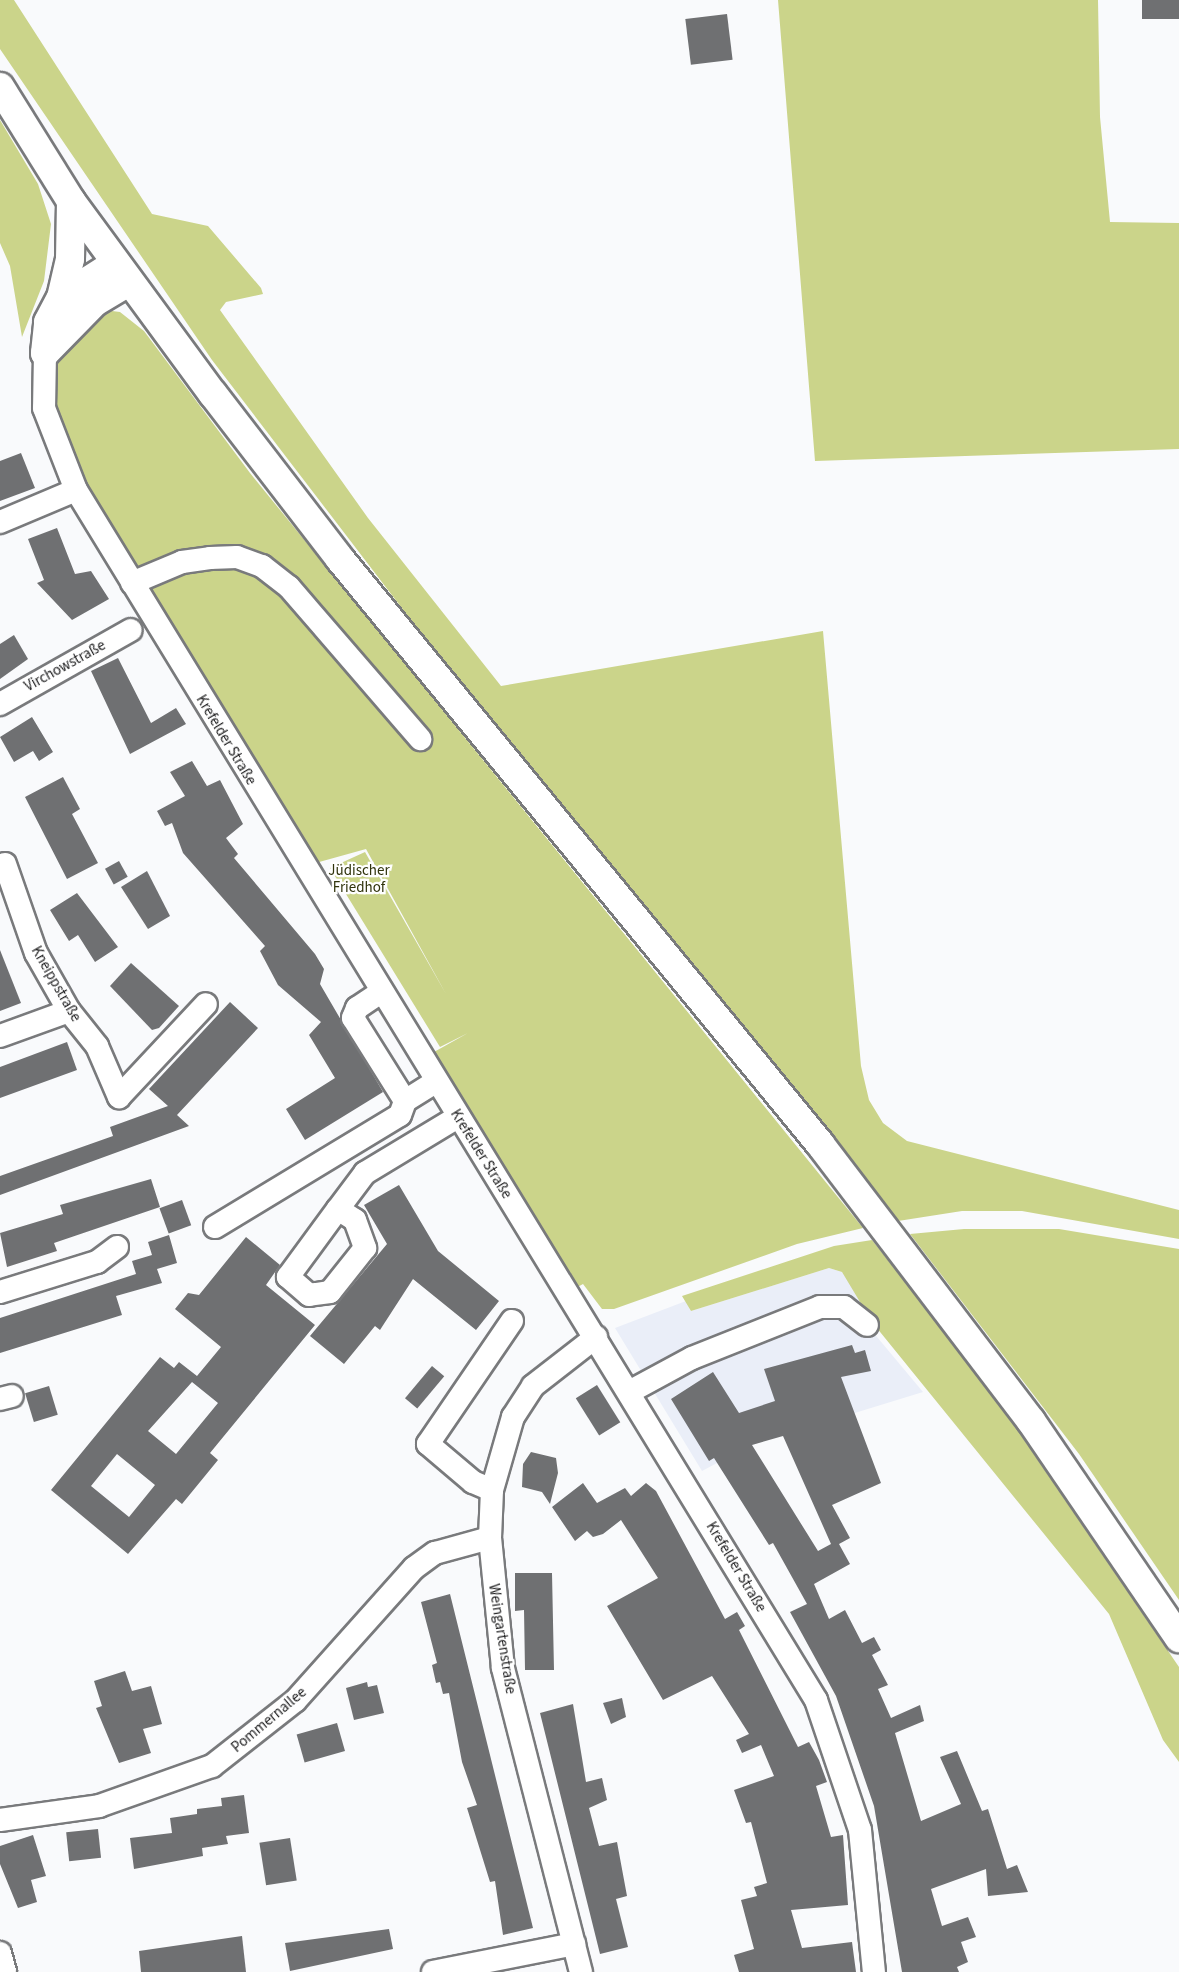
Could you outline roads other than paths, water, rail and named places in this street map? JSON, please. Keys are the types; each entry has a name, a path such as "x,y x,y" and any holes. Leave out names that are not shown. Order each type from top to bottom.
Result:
{"main road":[{"path":"0,87 71,201 122,272 340,559 820,1144 1032,1421 1179,1638"},
{"path":"45,353 48,322 61,298 70,259 71,201"},
{"path":"61,298 122,272"},
{"path":"45,353 122,272"}],"street":[{"name":"Krefelder Straße","path":"45,353 44,408 76,490 436,1082 631,1391 816,1700 860,1830 874,1972"},
{"path":"0,522 76,490"},
{"path":"132,583 182,562 210,558 237,557 262,566 289,586 420,740"},
{"name":"Virchowstraße","path":"0,704 131,630"},
{"name":"Kneippstraße","path":"5,864 36,953 69,1011 97,1046 119,1097 206,1004"},
{"path":"381,992 357,1008 353,1018 405,1101"},
{"path":"0,1036 69,1011"},
{"path":"215,1227 400,1115 405,1101 436,1082"},
{"path":"338,1209 366,1173 458,1117"},
{"path":"0,1292 98,1262 117,1247"},
{"path":"631,1391 692,1358 820,1307 844,1307 867,1325"},
{"path":"492,1490 473,1482 428,1444 512,1321"},
{"name":"Weingartenstraße","path":"581,1972 503,1668 490,1538 492,1490 513,1418 533,1386 596,1337"},
{"name":"Pommernallee","path":"0,1820 99,1806 212,1766 296,1701 414,1568 435,1553 490,1538"},
{"path":"433,1972 574,1944"},
{"path":"0,1953 5,1972"}],"park label":[{"name":"Jüdischer Friedhof","path":"359,878"}]}
